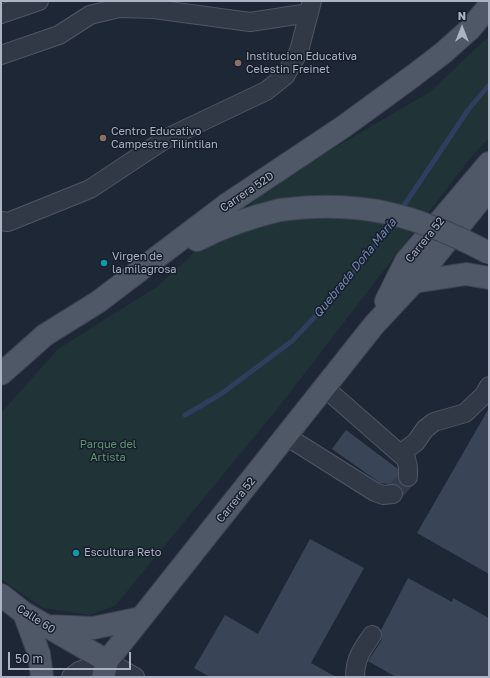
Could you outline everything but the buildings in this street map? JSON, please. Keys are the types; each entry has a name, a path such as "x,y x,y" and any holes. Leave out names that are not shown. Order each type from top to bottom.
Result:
{"main road":[{"name":"Carrera 52D","path":"1,374 45,335 98,302 226,205 343,127 413,76 443,53 470,29 489,6"},
{"name":"Carrera 52","path":"374,326 406,262 475,208 489,163"},
{"name":"Carrera 52","path":"105,669 141,618 374,326 414,282 489,189"},
{"path":"98,302 180,249 220,228 244,219 280,210 330,206 355,207 389,213 444,231 489,253"},
{"path":"414,282 466,274 489,278"},
{"name":"Calle 60","path":"1,595 24,613 45,626 105,669"},
{"path":"24,613 39,654 42,677"},
{"path":"45,626 93,628 141,618"}],"street":[{"path":"1,14 39,1"},
{"path":"1,55 59,35 90,15 119,8 154,9 250,22 311,7 299,51 285,76 266,91 167,138 90,189 8,222 1,221"},
{"path":"400,454 416,442 425,429 434,422 465,412 484,395 489,386"},
{"path":"325,388 406,459 408,477"},
{"path":"286,436 375,492 383,495 393,494"},
{"path":"356,677 355,668 359,653 372,635"},
{"path":"71,677 79,671 105,669"},
{"name":"Calle 60","path":"105,669 135,677"}],"green space":[{"name":"Parque del Artista","path":"489,36 489,138 472,156 278,408 115,606 90,615 43,608 1,579 1,413 58,349 158,286 198,249 279,180 430,92"}],"waterway":[{"name":"Quebrada Doña María","path":"401,210 468,110 489,85"},
{"name":"Quebrada Doña María","path":"185,415 221,394 292,341 325,306 384,236 394,220"}],"tunnel":[{"path":"393,494 408,477"}],"place":[{"name":"Institucion Educativa Celestin Freinet","path":"238,63"},
{"name":"Centro Educativo Campestre Tilintilan","path":"103,138"},
{"name":"Virgen de la milagrosa","path":"104,263"},
{"name":"Escultura Reto","path":"76,553"}]}
